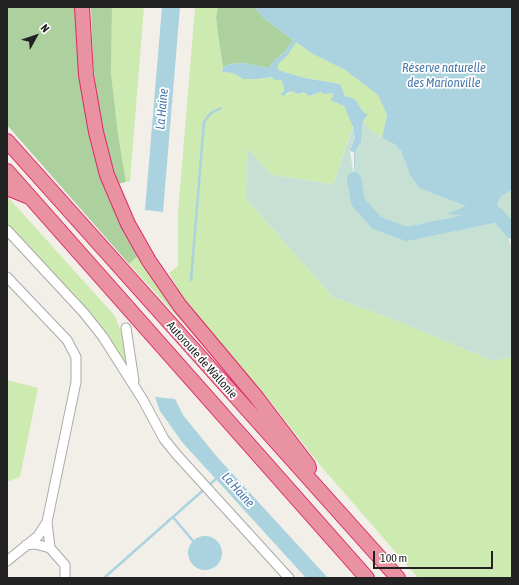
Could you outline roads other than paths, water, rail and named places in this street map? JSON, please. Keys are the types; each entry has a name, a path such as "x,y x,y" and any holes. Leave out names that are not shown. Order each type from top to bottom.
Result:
{"highway":[{"path":"82,7 86,75 96,132 107,175 128,224 149,261 180,306 257,398 308,465 315,486"},
{"name":"Autoroute de Wallonie","path":"7,141 398,578"},
{"name":"Autoroute de Wallonie","path":"7,171 367,578"},
{"path":"7,188 29,197"}],"street":[{"path":"7,230 84,313 103,337 138,392 164,439 206,488 289,578"},
{"path":"7,277 67,340 76,358 76,382 47,522 50,548 64,565 66,573 65,578"},
{"path":"126,328 134,378 138,392"},
{"path":"7,561 38,536 47,522"},
{"path":"26,545 35,544 50,548"}],"water":[{"name":"La Haine","path":"162,7 180,7 163,212 145,210"},
{"name":"Réserve naturelle des Marionville","path":"254,7 512,7 512,190 501,196 497,205 503,213 482,218 447,214 466,206 419,188 410,175 401,151 394,144 382,138 387,115 378,95 345,70 311,53 296,42 287,56 278,64 278,70 305,78 340,84 345,96 355,99 364,113 368,114 363,121 361,142 356,150 354,179 354,152 350,151 355,137 353,127 344,106 330,100 333,97 332,93 324,94 321,92 309,96 304,92 298,94 291,91 283,96 280,94 284,92 281,80 275,80 272,77 243,79 233,73 222,72 223,67 231,64 244,63 268,68 274,60 285,52 293,40 266,20"},
{"name":"La Haine","path":"155,397 175,399 183,415 218,458 328,578 306,578 182,442 160,411"},
{"path":"205,536 217,541 222,553 217,565 205,570 193,565 188,553 193,541"}],"waterway":[{"path":"191,280 204,122 211,113 221,108"},
{"path":"354,179 358,202 377,223 407,234 498,215 512,232"},
{"name":"La Haine","path":"104,578 217,478"},
{"path":"173,517 193,541"}]}
